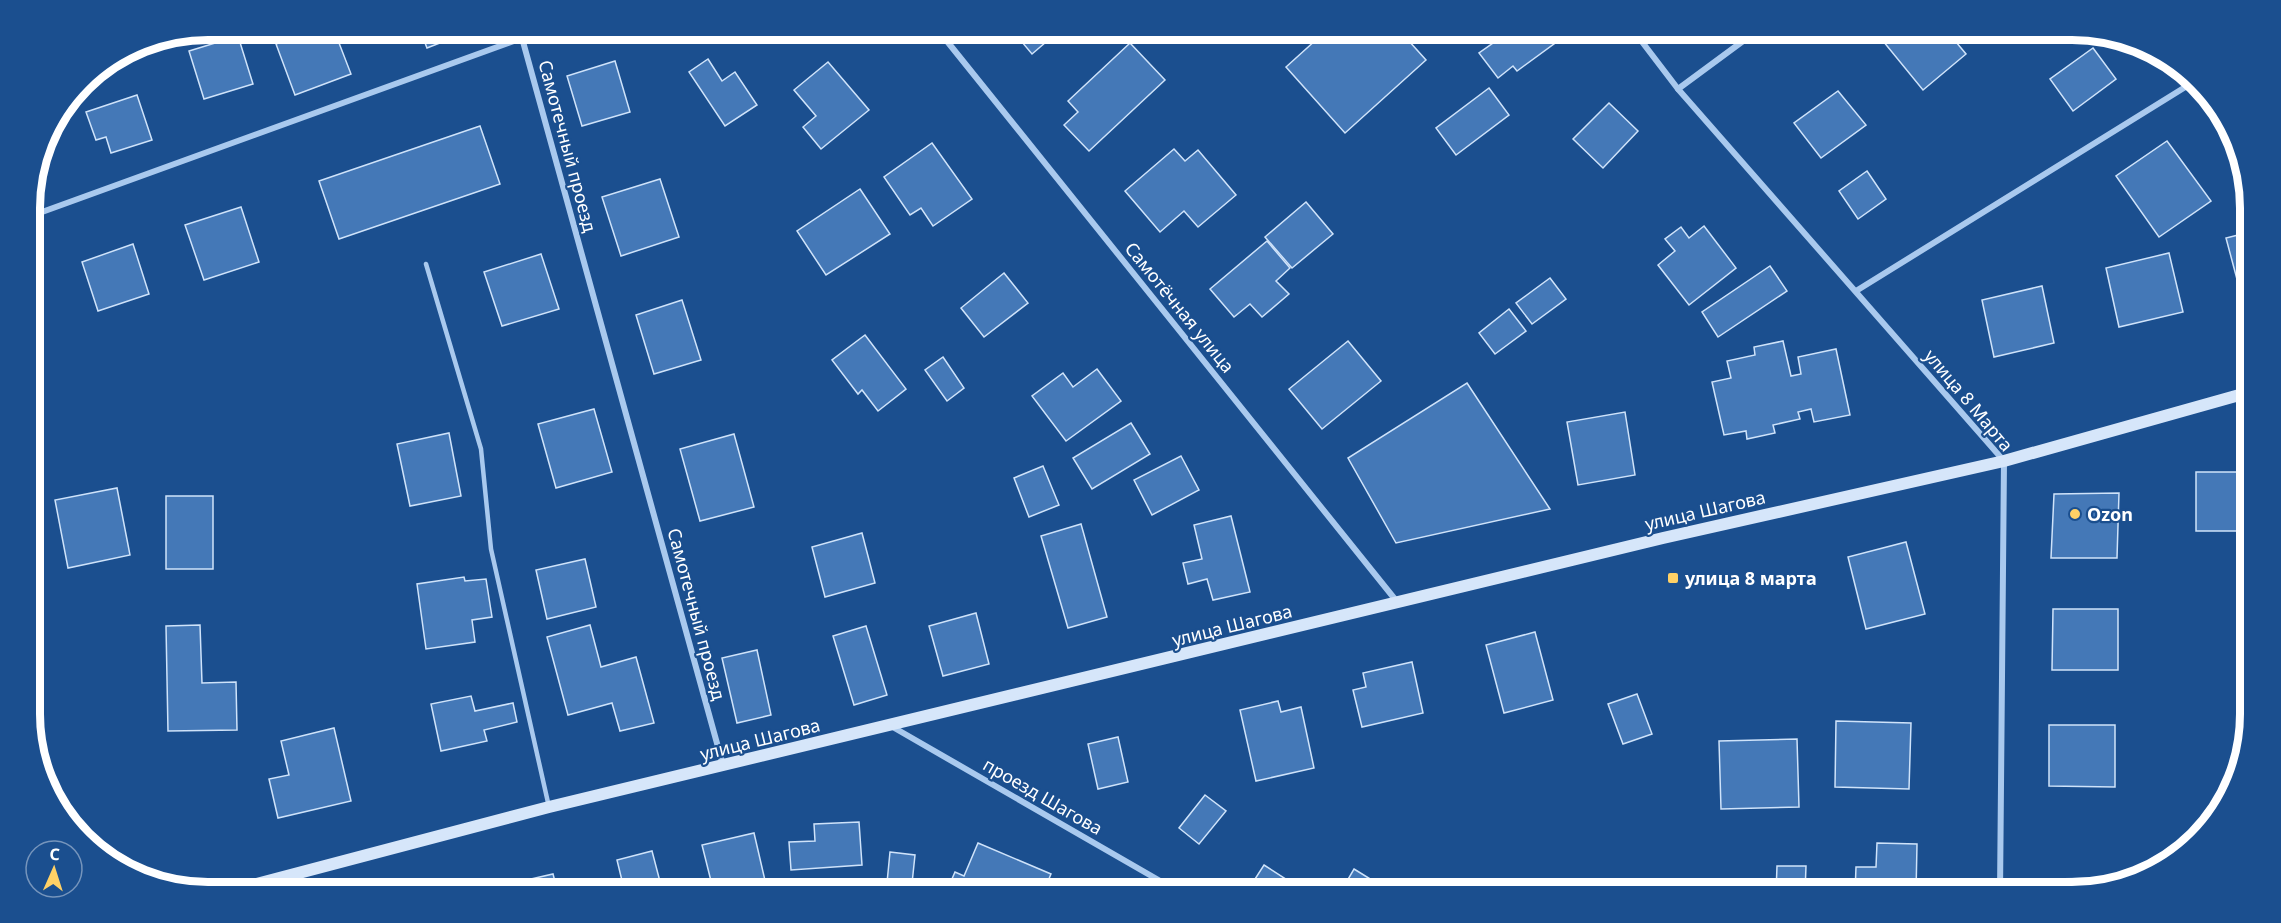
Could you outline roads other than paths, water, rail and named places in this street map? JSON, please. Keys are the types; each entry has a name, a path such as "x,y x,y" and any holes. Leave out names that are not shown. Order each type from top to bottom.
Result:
{"main road":[{"name":"улица Шагова","path":"267,882 549,807 1663,538 2004,461 2240,395"}],"street":[{"name":"Самотечный проезд","path":"41,212 514,41"},
{"name":"Самотечный проезд","path":"523,41 723,766"},
{"name":"Самотёчная улица","path":"947,41 1398,603"},
{"name":"улица 8 Марта","path":"1641,41 1678,89 2004,461 2000,882"},
{"path":"1678,89 1743,41"},
{"path":"1856,291 2187,86"},
{"name":"проезд Шагова","path":"890,726 1162,882"},
{"path":"287,877 289,882"}],"lane":[{"path":"426,264 481,449 491,549 549,807"}],"place":[{"name":"Ozon","path":"2075,514"},
{"name":"улица 8 марта","path":"1673,578"}]}
